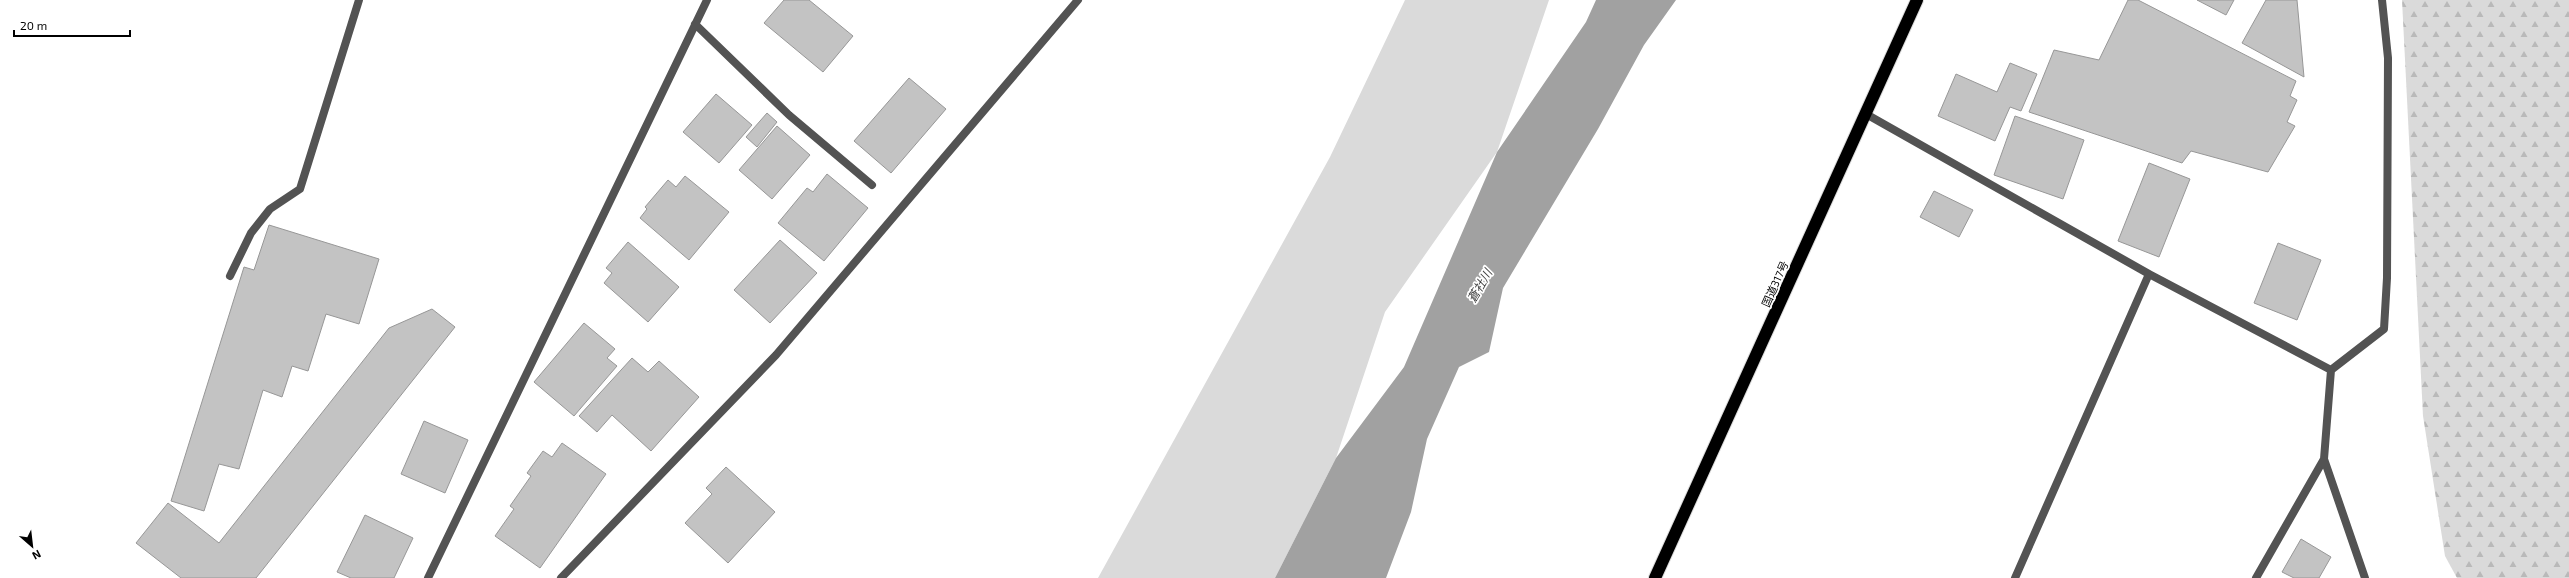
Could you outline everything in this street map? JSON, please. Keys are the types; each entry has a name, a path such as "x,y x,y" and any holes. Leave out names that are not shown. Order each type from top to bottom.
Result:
{"highway":[{"name":"国道317号","path":"1655,578 1917,0"}],"street":[{"path":"230,276 251,232 270,209 300,189 359,0"},
{"path":"428,578 707,0"},
{"path":"561,578 776,355 1078,0"},
{"path":"2365,578 2324,459 2331,370 2384,330 2387,278 2388,58 2382,0"},
{"path":"695,24 789,115 872,185"},
{"path":"1866,114 2149,274 2331,370"},
{"path":"2015,578 2149,274"},
{"path":"2256,578 2324,459"}],"green space":[{"path":"1405,0 1549,0 1497,152 1385,312 1336,458 1275,578 1098,578 1330,157"},
{"path":"2402,0 2569,0 2569,578 2457,578 2445,556 2423,416"}],"water":[{"name":"蒼社川","path":"1596,0 1676,0 1644,45 1598,129 1503,288 1489,352 1459,367 1427,439 1411,512 1386,578 1275,578 1336,458 1404,367 1497,152 1586,22"}],"building":[{"path":"784,0 809,0 853,36 823,72 764,23"},
{"path":"2128,0 2138,0 2296,81 2290,96 2297,100 2287,122 2295,126 2268,172 2191,151 2182,163 2029,112 2054,50 2099,60"},
{"path":"2197,0 2234,0 2226,15"},
{"path":"2266,0 2297,0 2304,77 2242,43"},
{"path":"2010,63 2037,74 2021,111 2010,107 1995,141 1938,116 1956,74 1997,92"},
{"path":"909,78 946,109 891,173 854,141"},
{"path":"716,94 752,125 719,163 683,132"},
{"path":"767,113 777,122 757,147 746,137"},
{"path":"2015,116 2084,140 2063,199 1994,175"},
{"path":"777,126 810,155 772,199 739,170"},
{"path":"2149,163 2190,179 2159,257 2118,241"},
{"path":"827,174 868,208 824,261 778,223 807,188 813,192"},
{"path":"685,176 729,212 689,260 640,218 647,209 645,207 668,180 676,187"},
{"path":"1934,191 1973,210 1959,237 1920,217"},
{"path":"269,225 379,259 359,324 326,314 308,371 292,366 282,397 263,390 239,469 219,464 204,511 171,501 244,267 254,270"},
{"path":"780,240 817,273 770,323 734,290"},
{"path":"628,242 679,287 648,322 604,283 612,273 606,268"},
{"path":"2278,243 2321,260 2297,320 2254,303"},
{"path":"432,309 455,327 256,578 181,578 136,543 168,503 219,543 389,328"},
{"path":"584,323 615,349 607,358 617,366 574,416 534,382"},
{"path":"632,358 648,372 659,361 699,397 651,451 612,415 597,432 579,416"},
{"path":"424,421 468,440 445,493 401,474"},
{"path":"562,443 606,474 540,568 495,536 514,509 510,506 531,476 527,473 543,451 552,457"},
{"path":"726,467 775,512 728,563 685,523 712,494 706,488"},
{"path":"365,515 413,538 394,578 351,578 337,572"},
{"path":"2301,539 2331,557 2319,578 2294,578 2282,572"}]}
